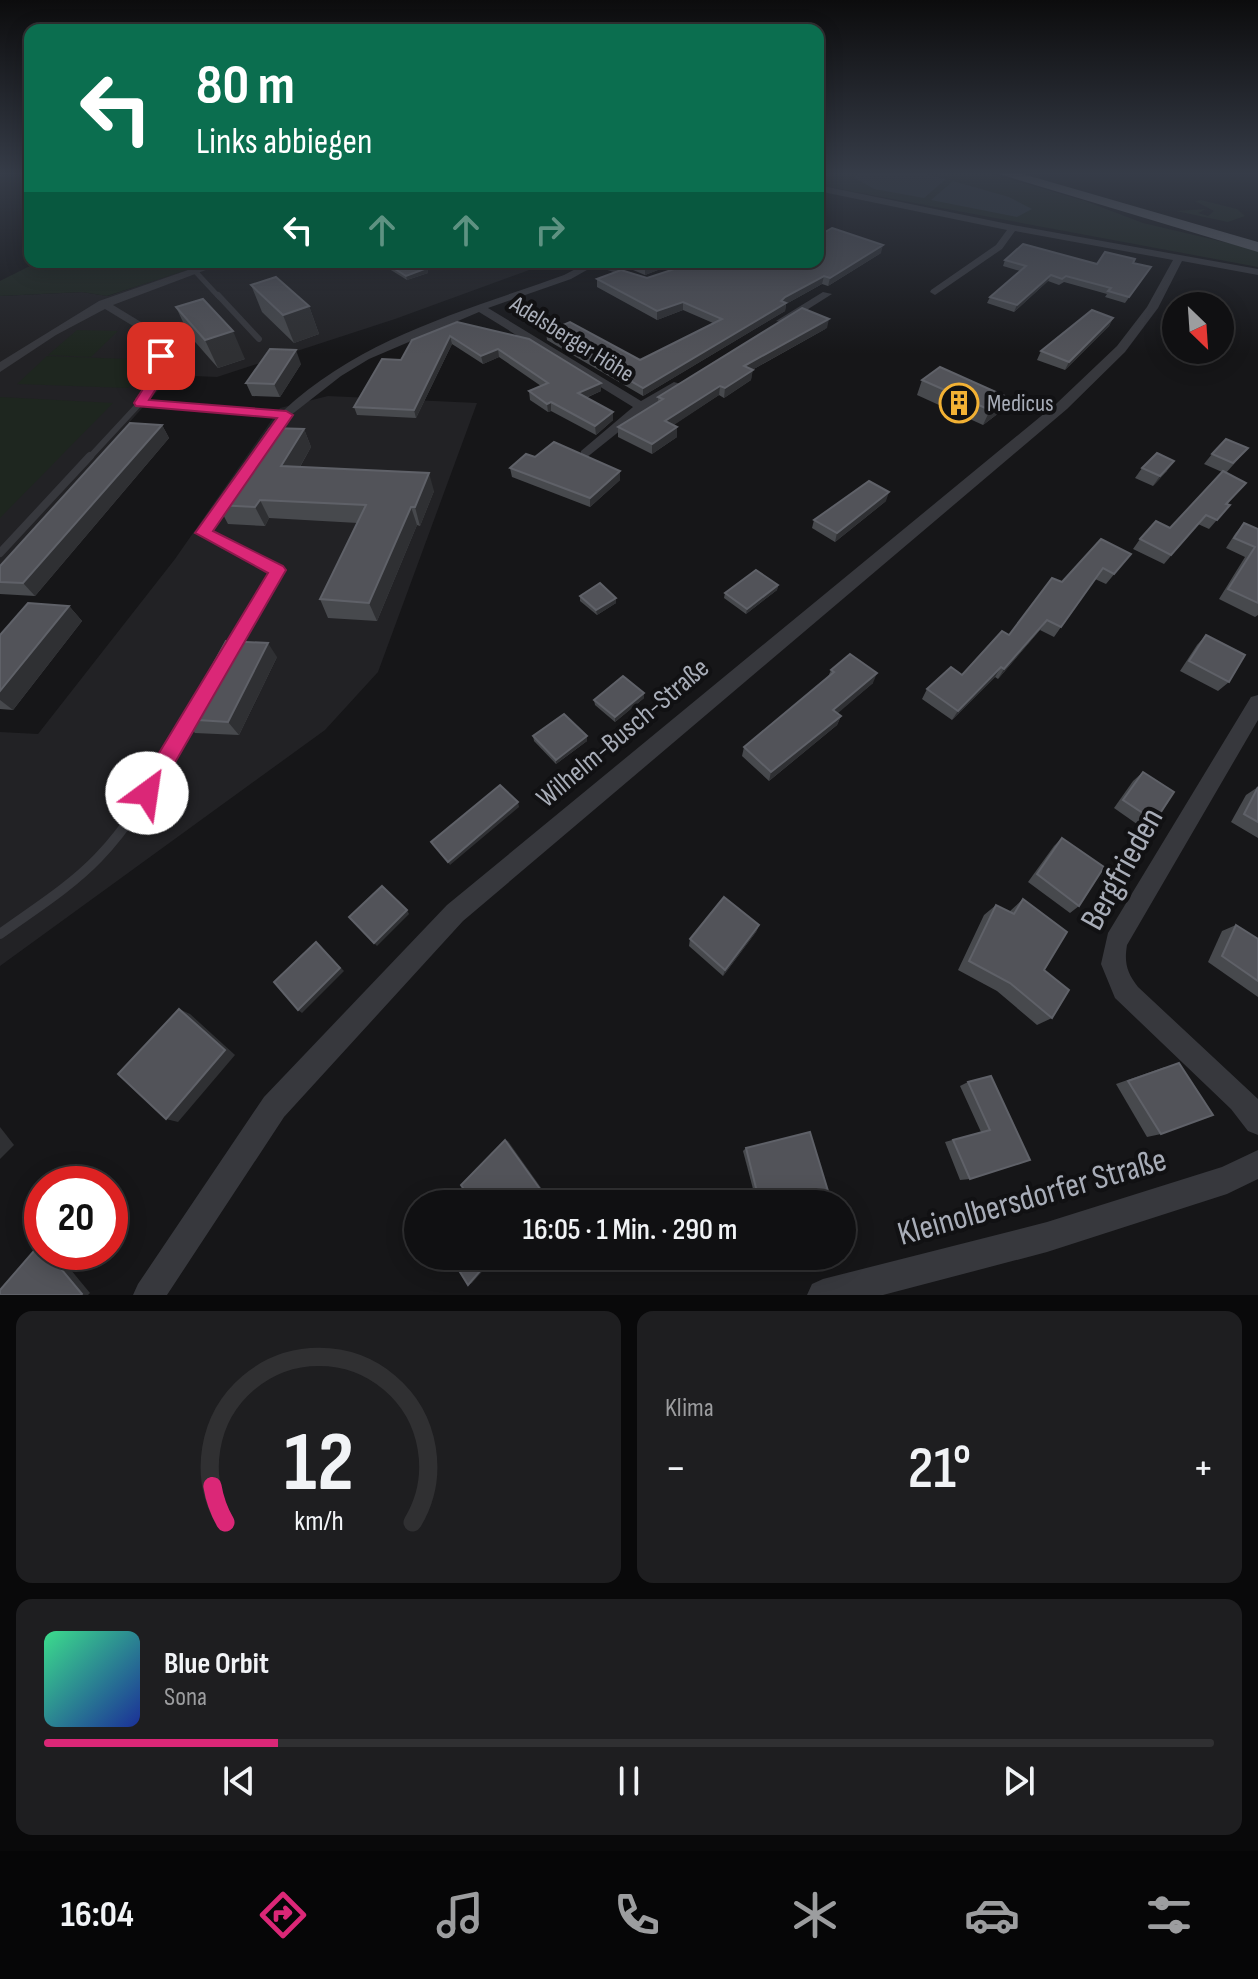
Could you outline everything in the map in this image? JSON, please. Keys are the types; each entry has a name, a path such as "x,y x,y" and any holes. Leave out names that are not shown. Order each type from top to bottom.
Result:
{"highway":[{"path":"1208,232 1258,247"},
{"path":"1231,232 1258,240"}],"street":[{"path":"935,292 999,247 1010,232"},
{"path":"1037,232 1258,272"},
{"name":"Wilhelm-Busch-Straße","path":"149,1295 274,1107 455,913 1062,406 1121,349 1152,308 1178,259"},
{"path":"0,368 63,324 103,303 201,268"},
{"path":"140,403 286,415 313,388 339,370 394,342 582,268"},
{"path":"774,326 827,294"},
{"path":"103,303 137,324 163,361 160,376 140,403"},
{"name":"Adelsberger Höhe","path":"480,308 641,407"},
{"name":"Adelsberger Höhe","path":"586,454 641,407 694,375"},
{"name":"Bergfrieden","path":"1258,703 1116,941 1111,960 1114,977 1129,996 1241,1099 1258,1121"},
{"name":"Kleinolbersdorfer Straße","path":"823,1295 1047,1237 1227,1180 1258,1164"}],"lane":[{"path":"609,268 632,276"},
{"path":"194,270 259,339"},
{"path":"0,553 140,403"},
{"path":"267,442 286,415"},
{"path":"221,663 277,570 203,533 230,494"},
{"path":"0,934 71,882 110,844 147,793 199,704"}],"shaded area":[{"path":"1073,232 1183,232 1258,250 1258,267"},
{"path":"26,268 193,268 107,296 82,292 0,296 0,281"},
{"path":"189,268 535,268 395,319 217,377 172,375 0,566 0,296 82,292 108,296"},
{"path":"77,330 118,331 91,357 48,355"},
{"path":"47,356 154,360 128,388 17,384"},
{"path":"328,396 477,403 378,672 325,730 0,966 0,732 38,734 175,559 280,408"},
{"path":"0,397 113,403 0,518"}],"building":[{"path":"845,232 883,245 830,278 824,276 785,297 781,301 786,303 643,388 546,332 570,322 640,360 722,319 683,302 657,311 597,279 621,270 647,278 678,268 824,268 824,233"},
{"path":"1023,244 1097,264 1105,252 1135,259 1133,263 1151,267 1129,297 1108,291 1111,288 1051,275 1017,305 990,297 1026,266 1005,260"},
{"path":"393,268 427,268 406,276"},
{"path":"276,277 309,306 283,315 251,285"},
{"path":"203,299 233,331 205,340 176,307"},
{"path":"802,308 829,319 744,366 753,370 725,388 720,386 665,421 677,427 652,444 618,427 663,399 658,397"},
{"path":"1092,310 1113,318 1069,362 1041,351"},
{"path":"457,322 529,339 601,383 578,393 613,412 595,426 551,402 547,404 529,391 548,383 498,349 481,356 450,336 414,410 354,407 382,359 401,360 412,340"},
{"path":"270,349 296,350 274,384 246,383"},
{"path":"940,367 1007,397 990,410 922,380"},
{"path":"130,423 162,425 23,583 0,582 0,566"},
{"path":"270,428 304,429 281,466 429,473 369,603 320,599 366,505 260,500 255,507 218,505"},
{"path":"1226,439 1248,448 1233,463 1212,454"},
{"path":"554,442 620,471 590,498 510,468 526,454 535,457"},
{"path":"1157,453 1174,461 1160,476 1142,468"},
{"path":"1223,471 1246,483 1226,504 1230,505 1217,520 1206,515 1171,555 1140,539 1156,521 1170,528"},
{"path":"869,481 889,492 837,533 814,520"},
{"path":"1244,523 1258,529 1258,603 1228,589 1255,547 1234,538"},
{"path":"1101,539 1131,554 1114,574 1103,568 1061,627 1047,620 1004,669 1001,667 958,711 927,689 951,667 962,675 1002,631 1009,635 1052,578 1062,582"},
{"path":"756,570 778,585 747,609 725,593"},
{"path":"600,583 616,598 596,610 580,596"},
{"path":"28,603 69,606 0,691 0,635"},
{"path":"1206,635 1245,655 1229,682 1189,661"},
{"path":"226,641 268,643 228,722 183,719"},
{"path":"850,654 877,673 833,710 841,716 771,772 744,747 834,672 831,670"},
{"path":"623,676 644,693 615,717 594,700"},
{"path":"564,714 587,736 556,760 533,736"},
{"path":"1143,772 1174,792 1155,821 1123,800"},
{"path":"500,785 518,802 448,862 431,842"},
{"path":"1258,787 1258,822 1244,814"},
{"path":"1062,838 1104,867 1079,906 1037,874"},
{"path":"382,886 407,910 374,943 349,917"},
{"path":"724,897 759,925 725,970 690,939"},
{"path":"1023,899 1067,932 1044,970 1069,990 1052,1018 1010,983 969,961 996,905 1014,914"},
{"path":"1236,925 1258,939 1258,981 1222,956"},
{"path":"316,942 340,968 298,1010 274,982"},
{"path":"179,1009 225,1050 166,1119 118,1074"},
{"path":"1179,1063 1213,1115 1161,1134 1128,1081"},
{"path":"991,1076 1030,1160 970,1179 953,1140 990,1130 968,1082"},
{"path":"810,1132 828,1190 756,1190 746,1148"},
{"path":"505,1140 541,1190 464,1190 461,1185"},
{"path":"24,1262 24,1270 62,1270 82,1294 0,1295 0,1290"},
{"path":"459,1270 481,1270 468,1285"}],"place":[{"name":"Medicus","path":"959,403"}],"route":[{"path":"147,793 277,570 203,533 286,415 140,403 160,376 164,367 161,356"}]}
